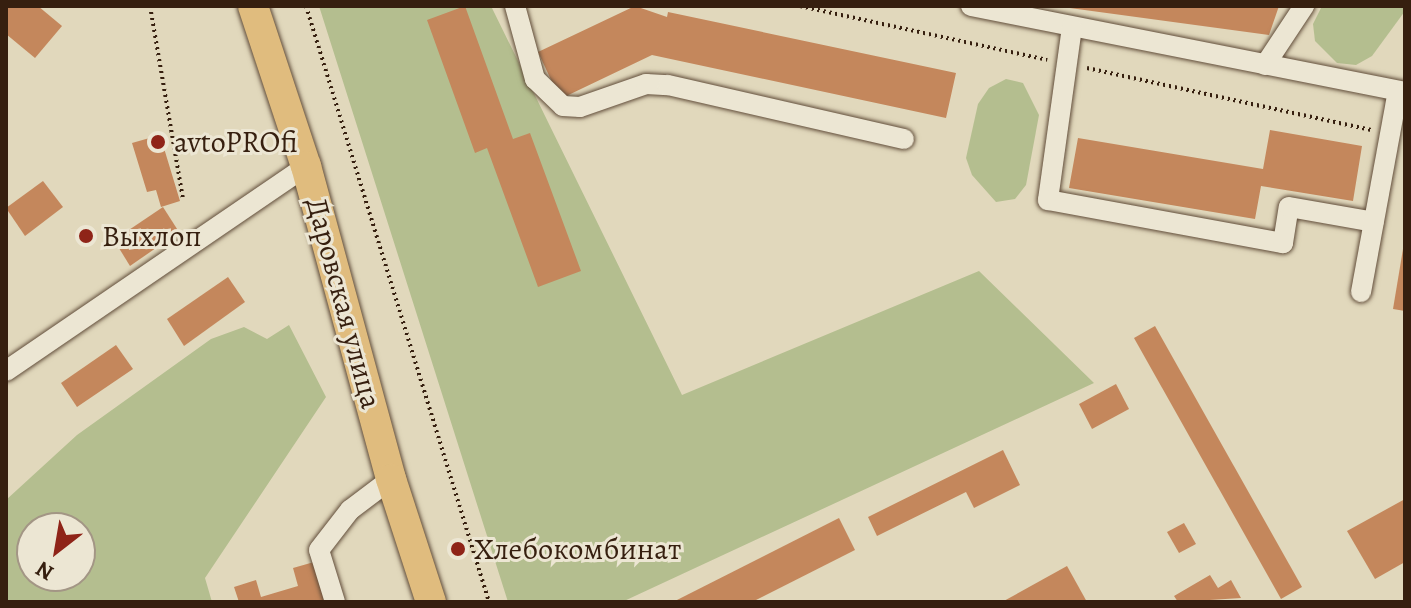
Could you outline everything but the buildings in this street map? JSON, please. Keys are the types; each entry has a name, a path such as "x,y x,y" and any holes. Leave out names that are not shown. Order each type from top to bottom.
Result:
{"highway":[{"name":"Даровская улица","path":"253,6 306,166 391,479 431,602"}],"street":[{"path":"515,6 535,79 563,106 580,107 646,84 668,85 904,139"},
{"path":"971,6 1402,91 1390,134 1361,292"},
{"path":"1265,65 1304,6"},
{"path":"1072,27 1048,200 1283,243 1289,207 1374,222"},
{"path":"6,371 306,166"},
{"path":"335,602 319,550 350,510 391,479"}],"path":[{"path":"150,6 183,200"},
{"path":"306,6 489,602"},
{"path":"800,6 1390,134"}],"green space":[{"path":"319,6 491,6 682,395 979,271 1094,383 622,602 508,602"},
{"path":"1322,6 1405,6 1405,11 1372,56 1356,65 1337,63 1315,41 1313,24"},
{"path":"1006,79 1023,83 1039,115 1026,185 1015,199 996,202 972,175 966,158 978,104 989,88"},
{"path":"289,325 326,397 205,578 212,602 6,602 6,500 77,435 211,339 244,327 267,339"}],"place":[{"name":"avtoPROfi","path":"158,142"},
{"name":"Выхлоп","path":"86,236"},
{"name":"Хлебокомбинат","path":"458,549"}]}
